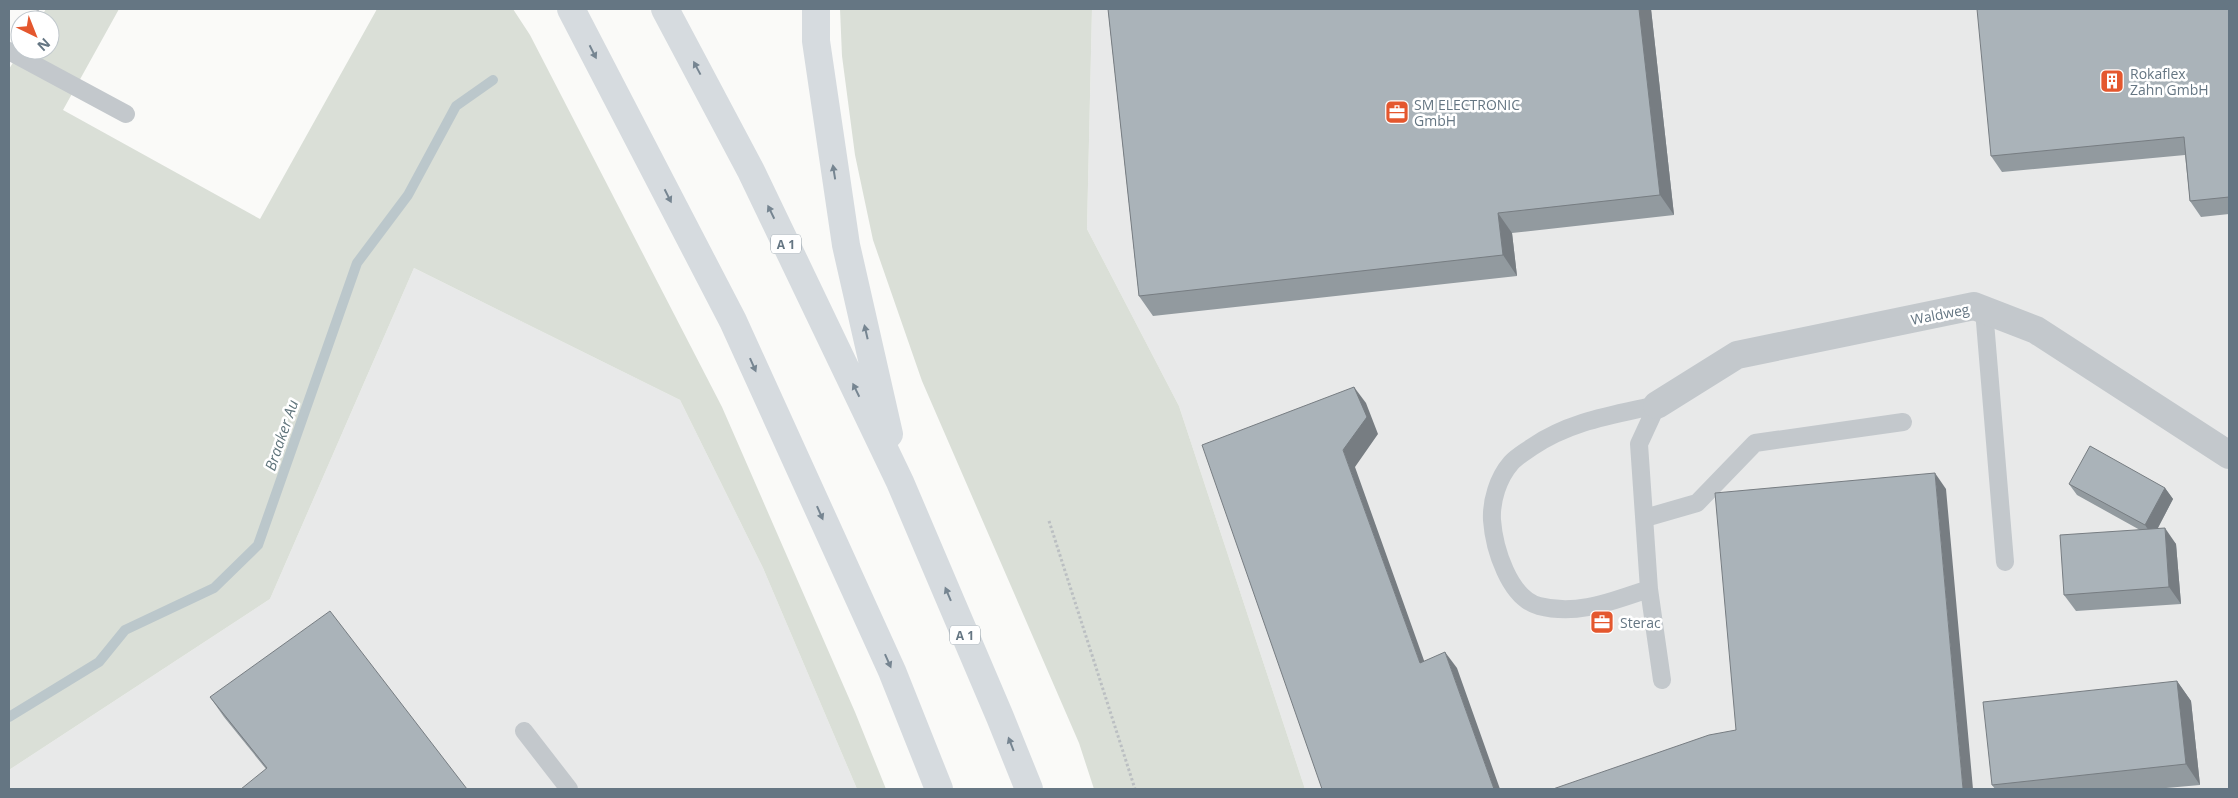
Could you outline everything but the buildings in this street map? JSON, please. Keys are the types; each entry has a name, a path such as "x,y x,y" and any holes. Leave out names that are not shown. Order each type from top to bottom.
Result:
{"highway":[{"path":"571,9 733,321 892,671 939,789"},
{"name":"A 1","path":"665,9 751,171 900,482 1029,789"},
{"path":"816,9 817,51 846,245 900,482"}],"street":[{"name":"Waldweg","path":"1657,405 1737,355 1974,306 2036,330 2229,455"}],"lane":[{"path":"9,51 126,114"},
{"path":"1984,310 2005,562"},
{"path":"1657,405 1639,444 1649,589 1662,680"},
{"path":"1649,589 1592,608 1574,610 1536,605 1512,586 1504,570 1492,521 1500,480 1511,462 1526,451 1551,434 1583,422 1657,405"},
{"path":"1645,518 1696,503 1755,442 1903,422"},
{"path":"524,731 569,789"}],"path":[{"path":"1049,521 1135,789"}],"shaded area":[{"path":"119,9 63,110 260,219 377,9 513,9 530,35 722,407 855,712 886,789 857,789 763,568 680,400 414,268 270,599 9,770 9,69 15,60 60,60 60,10 45,10"},
{"path":"840,9 1092,9 1087,229 1179,406 1305,789 1094,789 1079,743 922,381 873,240 855,155 842,56"},
{"path":"1092,9 2229,9 2229,789 1305,789 1179,406 1087,229"},
{"path":"414,268 680,400 763,568 857,789 9,789 9,770 270,599"}],"waterway":[{"name":"Braaker Au","path":"9,717 99,662 125,630 214,588 258,545 357,263 408,195 456,106 493,80"}],"place":[{"name":"Rokaflex Zahn GmbH","path":"2112,81"},
{"name":"SM ELECTRONIC GmbH","path":"1397,112"},
{"name":"Sterac","path":"1602,622"}]}
